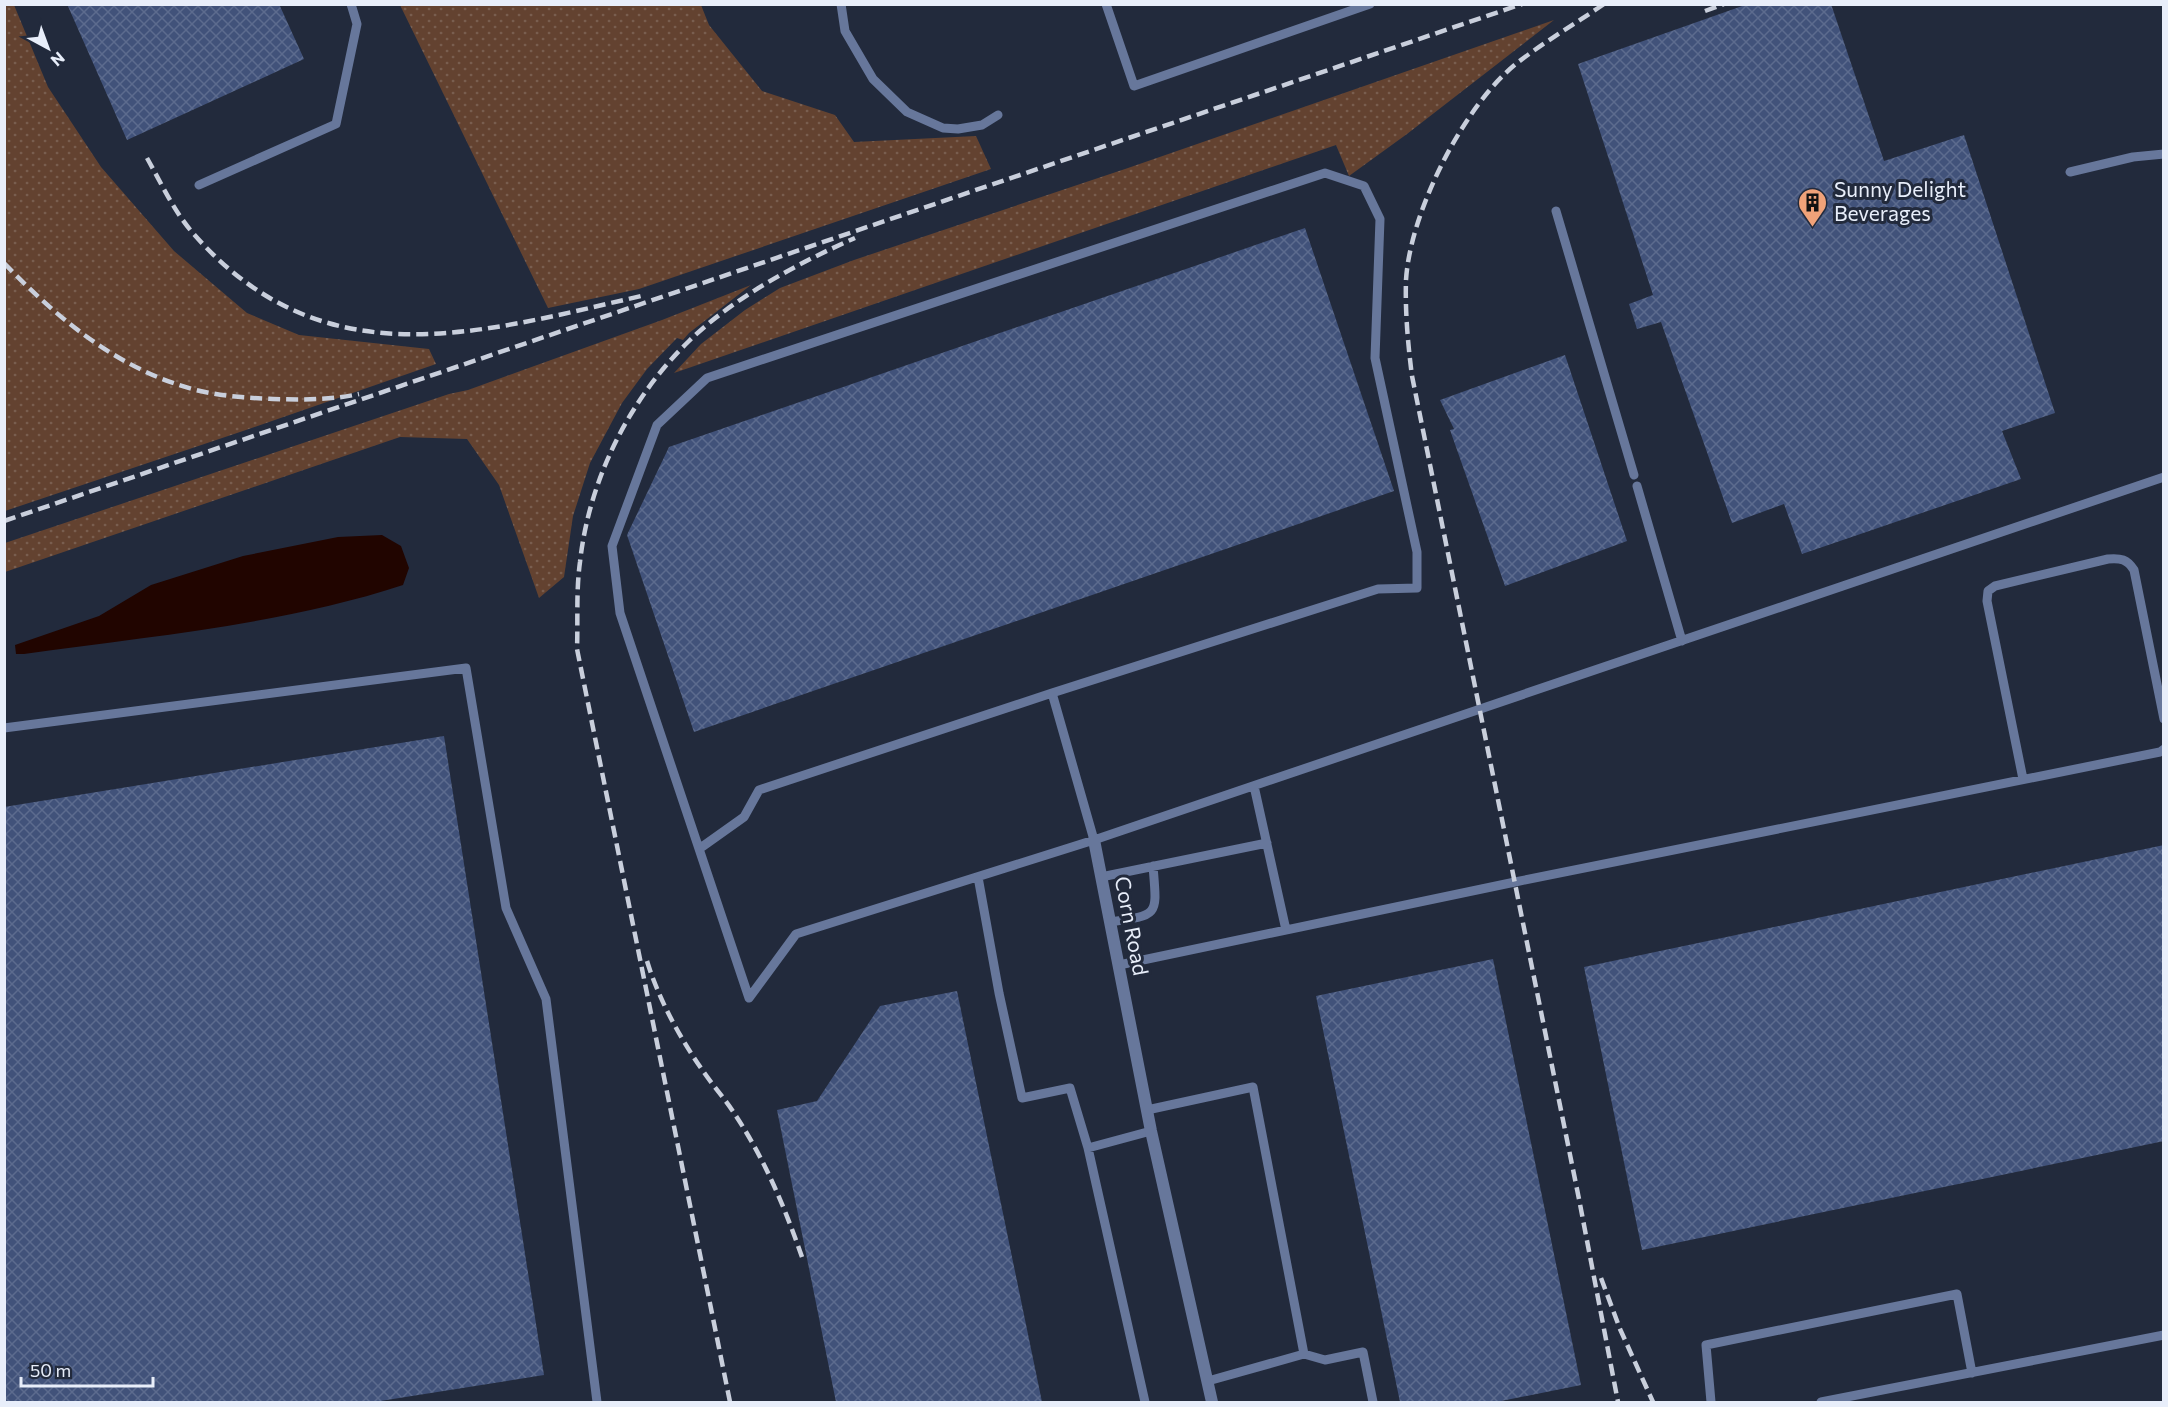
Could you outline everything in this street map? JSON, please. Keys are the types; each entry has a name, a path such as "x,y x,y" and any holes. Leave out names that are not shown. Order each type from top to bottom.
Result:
{"street":[{"name":"Corn Road","path":"1094,840 1147,1110 1212,1402"}],"lane":[{"path":"199,185 336,124 357,24 351,4"},
{"path":"841,4 845,31 873,79 907,112 943,128 958,129 982,124 998,115"},
{"path":"1106,4 1134,86 1370,4"},
{"path":"2070,172 2133,157 2163,154"},
{"path":"699,849 744,818 759,790 1378,589 1417,588 1417,552 1375,358 1380,219 1364,186 1325,173 707,378 657,425 612,546 620,613 699,849 749,998 796,934 1094,840 2163,477"},
{"path":"1556,211 1634,475"},
{"path":"1637,486 1682,641"},
{"path":"2023,779 1988,601 1988,591 1995,586 2108,559 2121,558 2129,562 2134,570 2163,718"},
{"path":"4,728 466,668 506,908 546,999 597,1402"},
{"path":"1052,693 1094,840"},
{"path":"1119,965 2160,752 2163,749"},
{"path":"1254,786 1286,930"},
{"path":"1101,877 1266,843"},
{"path":"1110,922 1143,918 1150,913 1156,900 1153,866"},
{"path":"978,877 999,993 1022,1098 1070,1088 1088,1148 1145,1402"},
{"path":"1147,1110 1253,1087 1304,1354"},
{"path":"1088,1148 1152,1131"},
{"path":"1712,1402 1706,1345 1957,1294 1972,1373"},
{"path":"1821,1402 2163,1335"},
{"path":"1208,1381 1304,1354 1325,1360 1363,1352 1373,1402"}],"shaded area":[{"path":"4,5 14,5 48,87 101,167 174,251 247,313 299,335 429,349 436,364 5,511"},
{"path":"400,5 701,5 709,25 762,91 835,115 854,142 976,136 991,169 639,289 548,308"},
{"path":"1554,20 1349,176 1336,145 674,373 701,344 745,310 780,288 854,260 1128,168"},
{"path":"751,285 683,340 677,338 647,369 622,403 590,463 573,516 564,577 539,598 499,485 467,439 400,437 5,572 5,543 449,394 468,390 662,320"},
{"path":"382,535 401,546 409,568 403,585 357,599 263,620 168,635 16,654 15,645 99,616 151,585 243,556 338,537"}],"building":[{"path":"67,4 279,4 304,59 127,140"},
{"name":"Sunny Delight Beverages","path":"1748,4 1831,4 1884,161 1964,135 2055,413 2002,431 2021,479 1802,554 1784,504 1732,523 1661,322 1637,329 1629,304 1653,295 1578,64"},
{"path":"1305,228 1394,491 694,732 627,535 669,447"},
{"path":"1565,355 1627,541 1505,586 1450,430 1454,429 1440,400"},
{"path":"444,736 544,1375 374,1402 4,1402 4,807"},
{"path":"2164,845 2164,1141 1642,1250 1584,967"},
{"path":"1493,959 1581,1385 1496,1402 1400,1402 1316,996"},
{"path":"957,991 1042,1402 836,1402 777,1110 817,1101 880,1006"}],"railway":[{"path":"4,521 1522,4"},
{"path":"1604,4 1517,63 1477,106 1443,162 1417,224 1410,253 1406,292 1412,376 1618,1402"},
{"path":"1705,11 1724,4"},
{"path":"147,158 185,224 242,279 293,310 347,328 403,334 460,332 519,323 641,296"},
{"path":"730,1402 577,649 579,573 592,501 603,471 631,415 667,364 706,325 725,310 789,270 855,238"},
{"path":"4,263 46,304 91,340 141,370 168,381 205,392 254,398 316,399 359,394"},
{"path":"647,961 678,1032 732,1110 765,1167 802,1257"},
{"path":"1601,1278 1620,1329 1653,1402"}],"place":[{"name":"Sunny Delight Beverages","path":"1813,228"}]}
